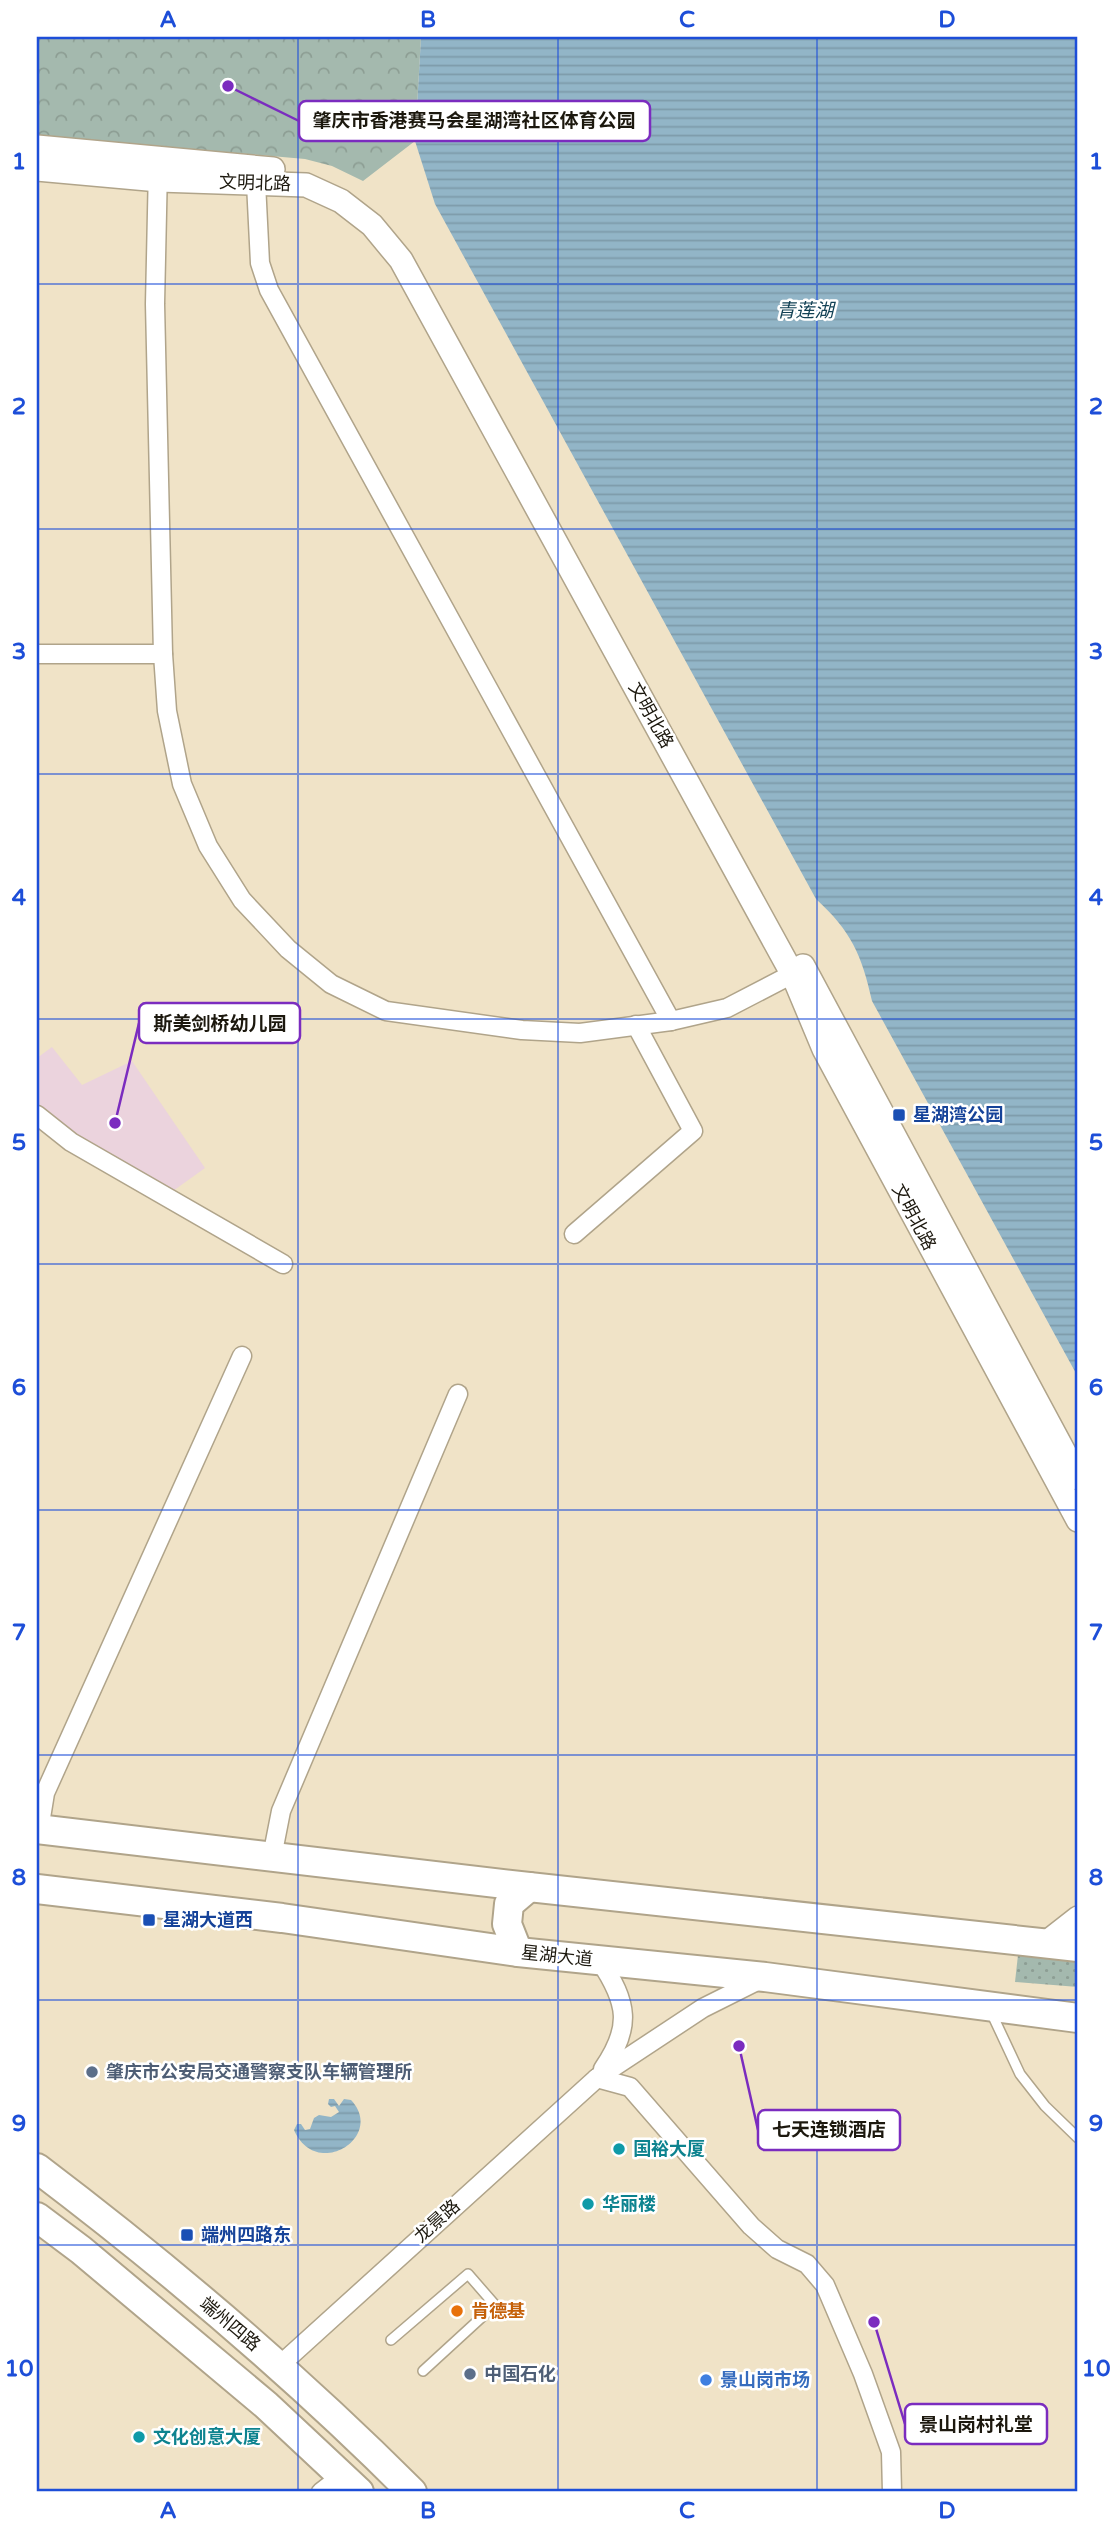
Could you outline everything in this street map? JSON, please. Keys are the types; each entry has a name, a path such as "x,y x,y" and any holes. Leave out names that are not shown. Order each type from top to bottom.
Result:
{"main road":[{"path":"38,1830 1078,1947"},
{"path":"518,1952 508,1924 509,1904 529,1887"},
{"name":"星湖大道","path":"37,1889 282,1918 518,1952 765,1977 1078,2018"},
{"name":"端州四路","path":"37,2168 107,2221 279,2366 412,2492"},
{"path":"37,2217 81,2250 256,2396 341,2487"}],"street":[{"name":"文明北路","path":"37,147 158,170 256,183 306,186 341,201 372,225 401,260 1078,1478"},
{"name":"文明北路","path":"37,169 309,173 349,190 383,216 411,250 799,972 824,1049 1078,1520"},
{"path":"158,170 155,304 163,654 167,711 182,784 208,846 242,900 288,949 331,984 386,1011 457,1023 580,1033 671,1021 727,1007 799,972"},
{"path":"256,183 260,263 269,290 671,1021"},
{"path":"37,654 163,654"},
{"path":"574,1234 693,1131 636,1026"},
{"path":"37,1115 71,1142 284,1264"},
{"path":"38,1830 44,1793 242,1356"},
{"path":"272,1857 281,1811 458,1394"},
{"path":"1046,1943 1078,1918"},
{"path":"597,2078 617,2048 623,2024 621,2003 614,1982 600,1961"},
{"path":"597,2078 703,2008 765,1977"},
{"path":"597,2078 630,2087 751,2226 777,2249 807,2264 825,2285 863,2374 891,2452 892,2492"},
{"name":"龙景路","path":"279,2366 597,2078"}],"lane":[{"path":"989,2007 1020,2074 1045,2106 1078,2138"},
{"path":"391,2340 468,2274 495,2305 423,2371"}],"shaded area":[{"path":"52,1047 82,1085 132,1061 205,1168 173,1191 76,1140 37,1107 37,1058"}],"green space":[{"path":"37,37 421,37 415,141 363,181 332,166 305,159 37,136"},
{"path":"1018,1955 1078,1960 1078,1987 1015,1982"}],"water":[{"name":"青莲湖","path":"421,37 1078,37 1078,1377 872,1001 864,970 853,945 838,922 816,899 435,204 415,141"},
{"path":"329,2099 334,2099 339,2106 344,2099 351,2100 360,2114 360,2127 354,2139 344,2148 331,2153 317,2152 304,2145 294,2130 297,2124 301,2124 305,2130 310,2129 314,2118 319,2115 331,2117 339,2112 335,2106 328,2104"}],"place":[{"name":"肇庆市香港赛马会星湖湾社区体育公园","path":"228,86"},
{"name":"星湖湾公园","path":"899,1115"},
{"name":"斯美剑桥幼儿园","path":"115,1123"},
{"name":"星湖大道西","path":"149,1920"},
{"name":"七天连锁酒店","path":"739,2046"},
{"name":"肇庆市公安局交通警察支队车辆管理所","path":"92,2072"},
{"name":"国裕大厦","path":"619,2149"},
{"name":"华丽楼","path":"588,2204"},
{"name":"端州四路东","path":"187,2235"},
{"name":"肯德基","path":"457,2311"},
{"name":"景山岗村礼堂","path":"874,2322"},
{"name":"中国石化","path":"470,2374"},
{"name":"景山岗市场","path":"706,2380"},
{"name":"文化创意大厦","path":"139,2437"}]}
